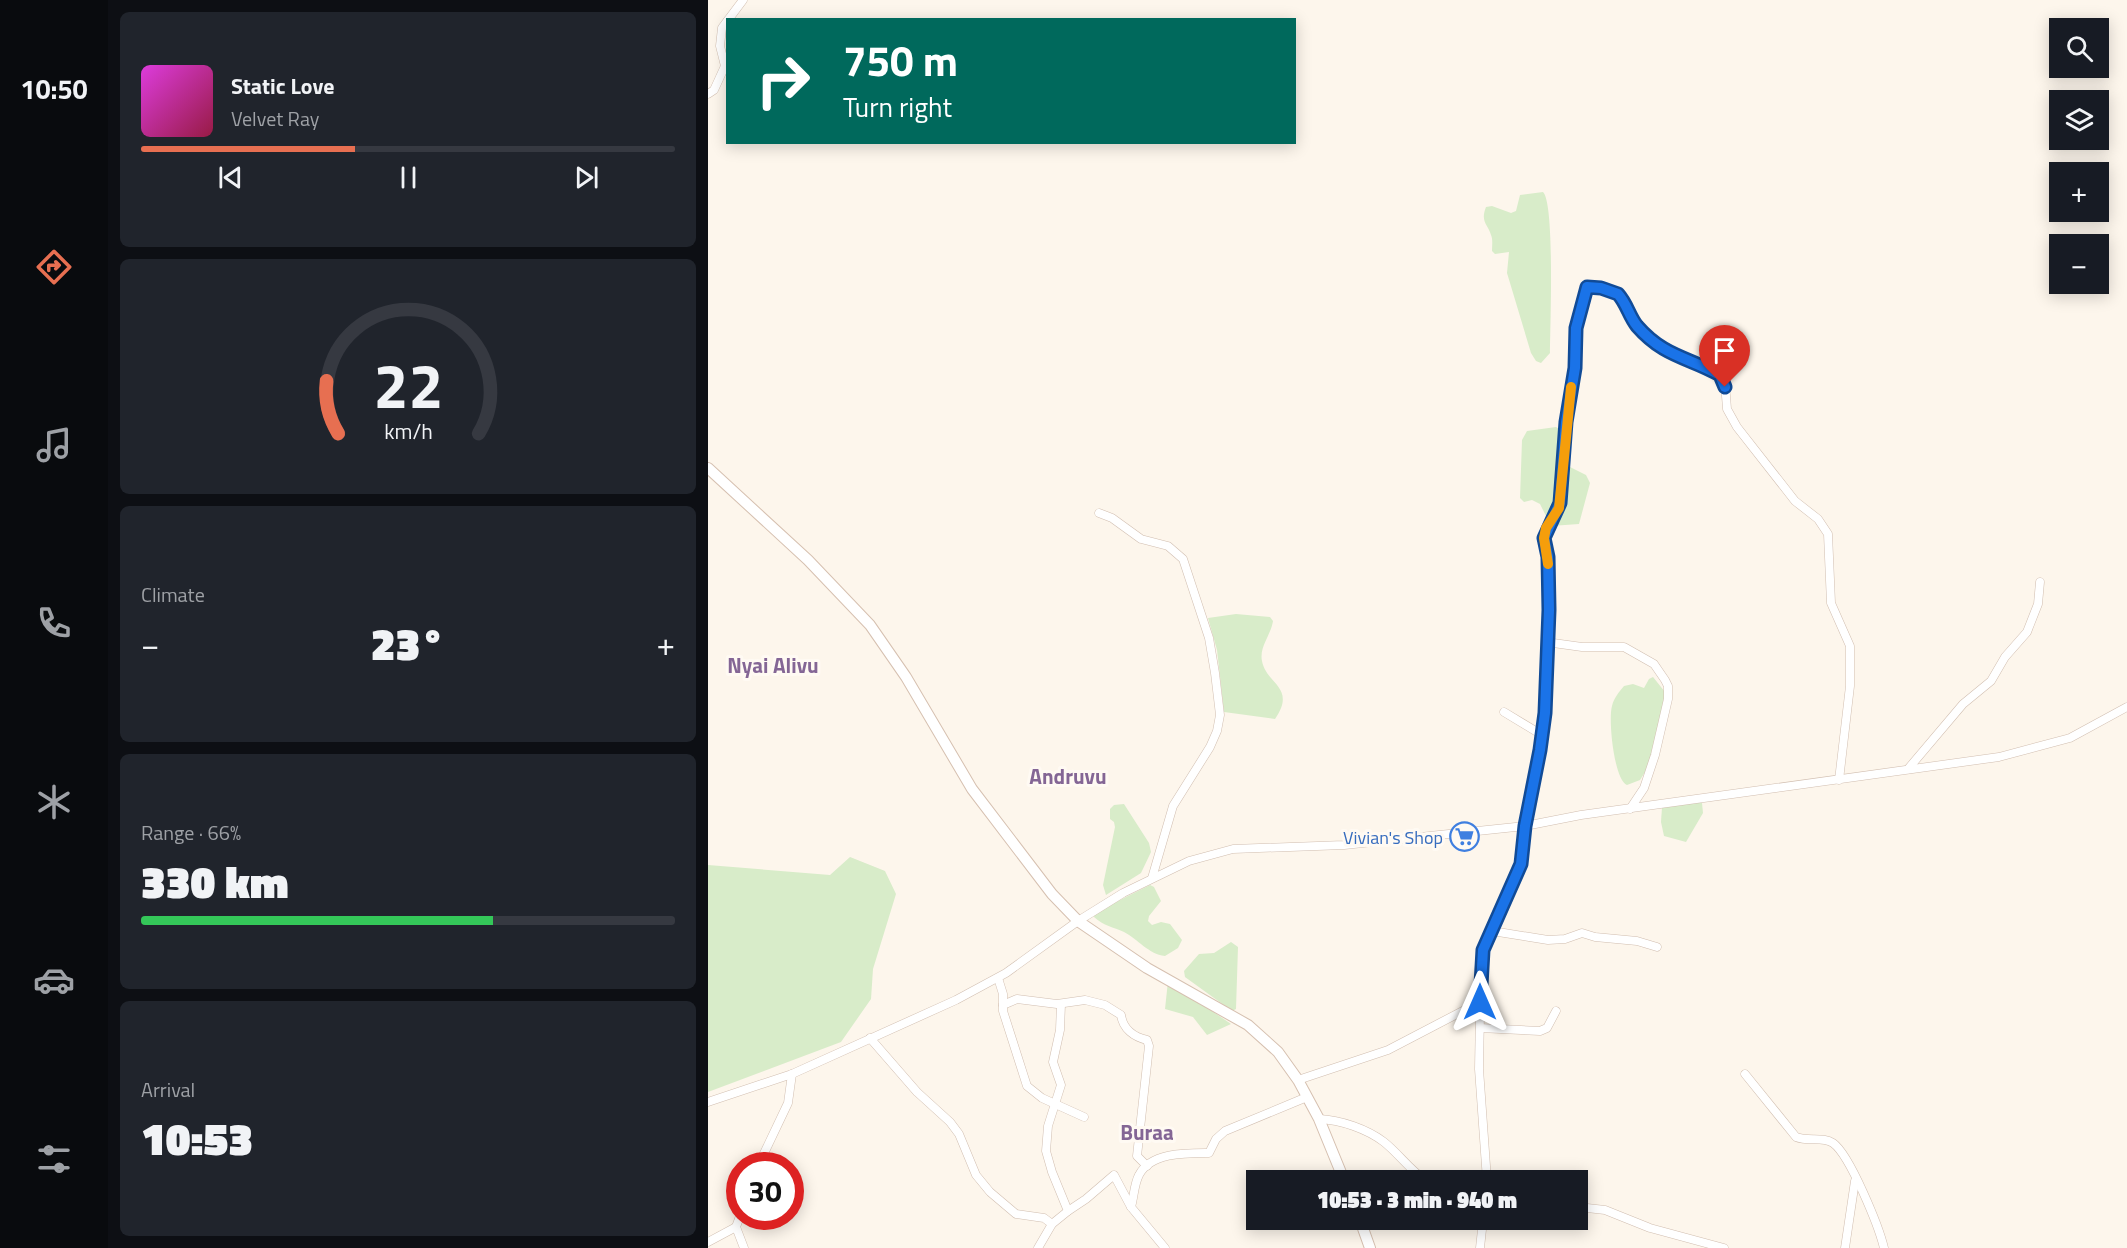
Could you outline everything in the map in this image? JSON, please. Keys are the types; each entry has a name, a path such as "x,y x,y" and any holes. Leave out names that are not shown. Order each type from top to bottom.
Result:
{"street":[{"path":"730,18 743,0"},
{"path":"708,94 714,90 718,75 725,66 720,46 722,28 726,23"},
{"path":"1486,1170 1482,1139 1481,958 1518,873 1542,735 1549,568 1544,538 1560,503 1566,422 1575,368 1576,328 1587,287 1601,288 1618,294 1635,324 1656,345 1676,357 1720,375 1725,383 1727,409 1737,427 1795,501 1818,519 1828,534 1831,603 1850,646 1850,686 1839,780"},
{"path":"708,468 808,560 870,625 906,677 972,789 1052,894 1078,921 1147,968 1248,1025 1278,1052 1298,1080 1319,1119 1340,1170"},
{"path":"1099,513 1112,518 1142,539 1168,546 1183,559 1209,638 1215,673 1220,715 1217,730 1210,747 1177,797 1152,878"},
{"path":"1908,769 1963,704 1987,685 2005,657 2027,632 2038,604 2040,582"},
{"path":"1546,642 1582,647 1627,648 1654,664 1668,686 1665,714 1649,775 1630,809"},
{"path":"708,1102 792,1074 933,1011 998,978 1078,921 1152,878 1189,861 1233,849 1334,846 1525,826 1557,818 1999,757 2056,743 2127,707"},
{"path":"1504,712 1542,735"},
{"path":"1492,931 1548,940 1565,939 1582,933 1595,937 1637,941 1657,947"},
{"path":"998,978 1003,1005 1027,1086 1037,1095 1084,1117"},
{"path":"1003,1005 1017,999 1061,1004 1078,999 1105,1005 1121,1015 1124,1025 1131,1033 1149,1043 1137,1147 1140,1161 1147,1166"},
{"path":"1298,1080 1388,1050 1480,1002"},
{"path":"1061,1004 1060,1030 1053,1062 1061,1085 1047,1131 1047,1160 1068,1211"},
{"path":"1480,1028 1540,1031 1546,1028 1556,1011"},
{"path":"870,1038 917,1092 950,1122 958,1134 976,1175 990,1192 1016,1214 1044,1218 1052,1224"},
{"path":"765,1152 788,1103 792,1074"},
{"path":"1745,1074 1796,1137 1833,1143 1850,1167 1871,1209 1884,1248"},
{"path":"1131,1207 1138,1176 1147,1166 1173,1155 1209,1154 1216,1139 1225,1131 1307,1097"},
{"path":"1319,1119 1343,1123 1372,1134 1384,1142 1411,1170"},
{"path":"1038,1248 1052,1224 1114,1175 1131,1207 1165,1248"},
{"path":"1845,1248 1855,1180"},
{"path":"1588,1208 1605,1210 1699,1244 1724,1248"},
{"path":"708,1242 730,1230"},
{"path":"737,1230 744,1248"},
{"path":"1364,1230 1370,1248"},
{"path":"1480,1248 1482,1230"}],"green space":[{"path":"1543,192 1547,201 1549,219 1551,295 1550,353 1541,363 1536,361 1531,353 1507,273 1509,252 1495,254 1492,251 1492,237 1484,216 1486,207 1492,206 1511,213 1516,211 1520,195"},
{"path":"1556,427 1564,432 1564,464 1586,475 1590,483 1579,524 1551,526 1540,504 1532,500 1524,502 1520,498 1522,440 1527,431"},
{"path":"1236,614 1270,617 1273,621 1264,646 1262,661 1282,693 1281,708 1275,719 1224,712 1217,650 1208,618"},
{"path":"1653,677 1665,692 1665,702 1650,764 1640,780 1627,785 1622,781 1615,761 1612,706 1624,686 1633,684 1644,688 1649,679"},
{"path":"1699,801 1702,803 1703,813 1686,842 1664,836 1661,822 1662,807"},
{"path":"1124,804 1149,843 1151,852 1141,873 1106,895 1103,885 1115,827 1114,822 1110,819 1110,809 1114,805"},
{"path":"850,857 885,871 896,894 873,969 871,999 841,1042 708,1092 708,865 830,875"},
{"path":"1150,885 1154,887 1161,901 1149,916 1148,921 1152,925 1161,922 1170,924 1182,940 1178,948 1165,956 1153,952 1124,932 1094,917 1094,913"},
{"path":"1231,942 1238,947 1236,1009 1232,1011 1185,977 1184,971 1199,954 1214,953"},
{"path":"1168,981 1231,1024 1207,1035 1193,1017 1165,1009"}],"slow traffic":[{"path":"1548,564 1544,538 1546,528 1557,514 1560,503 1561,468 1571,387"}],"place":[{"name":"Vivian's Shop","path":"1464,837"}],"district":[{"name":"Nyai Alivu","path":"773,665"},
{"name":"Andruvu","path":"1068,776"},
{"name":"Buraa","path":"1147,1132"}],"route":[{"path":"1480,1002 1481,958 1521,864 1525,826 1540,750 1545,713 1549,610 1548,557 1544,538 1546,528 1557,514 1560,503 1568,401 1576,359 1575,334 1587,287 1610,290 1618,294 1635,324 1656,345 1676,357 1720,375 1724,379 1725,387"}]}
